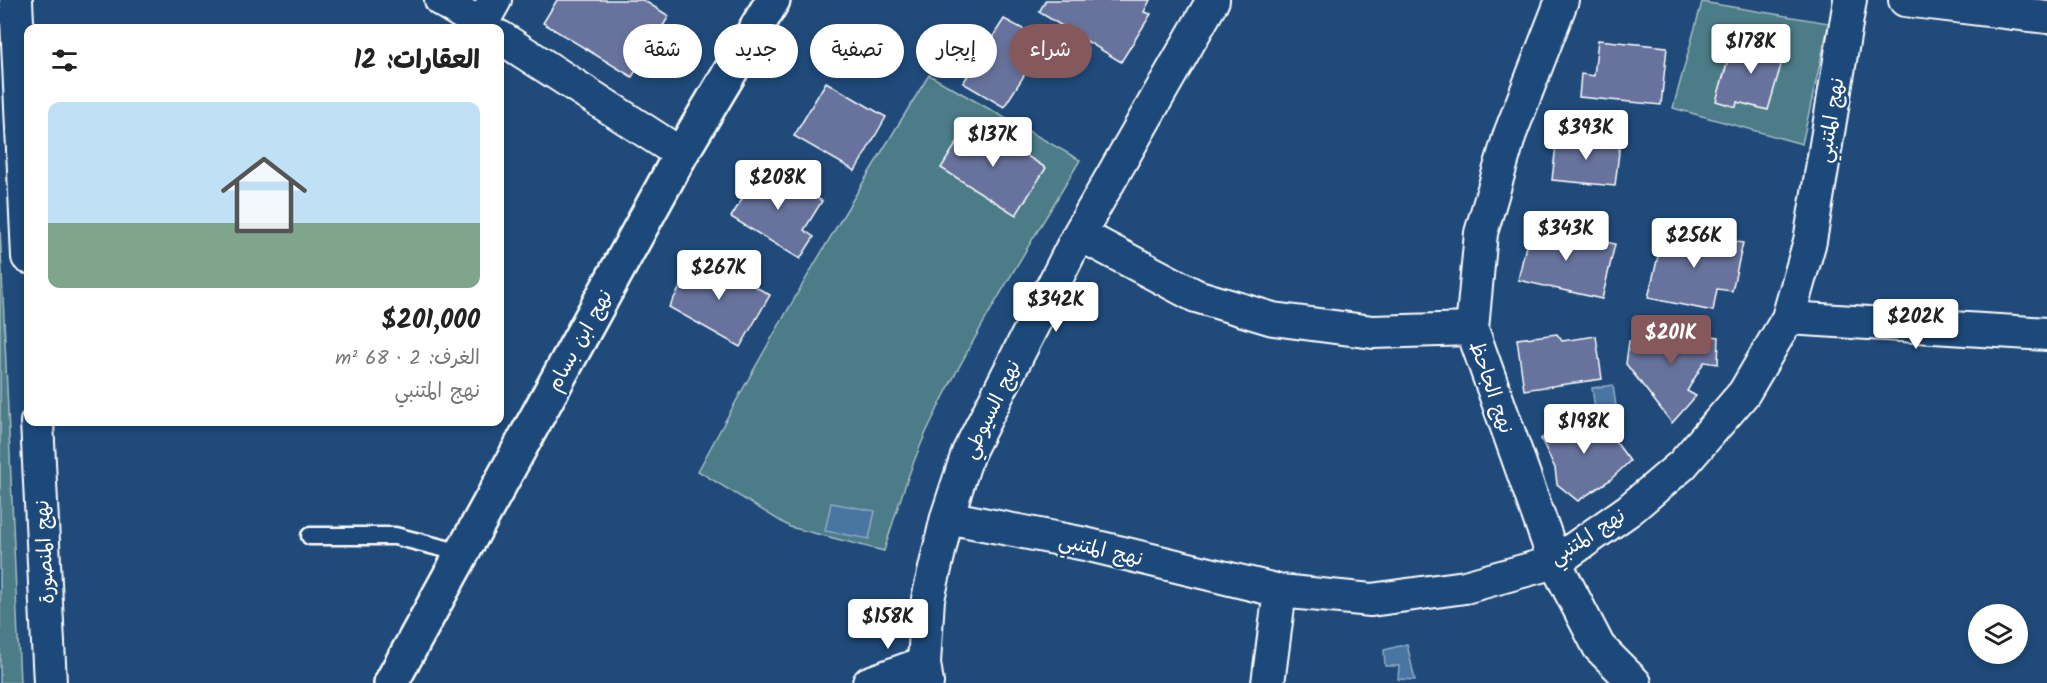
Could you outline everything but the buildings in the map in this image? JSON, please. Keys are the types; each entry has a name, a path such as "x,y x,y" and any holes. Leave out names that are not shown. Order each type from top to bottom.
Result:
{"street":[{"path":"16,0 24,171"},
{"path":"441,0 490,23"},
{"name":"نهج ابن بسام","path":"390,683 681,154 773,0"},
{"name":"نهج السيوطي","path":"926,673 928,599 947,517 968,453 1079,234 1213,0"},
{"name":"نهج الجاحظ","path":"1562,0 1510,134 1481,233 1472,329 1555,561 1599,646 1635,683"},
{"name":"نهج المتنبي","path":"947,517 1085,544 1280,591 1371,600 1465,587 1555,561 1629,510 1682,465 1744,393 1788,318 1810,241 1850,0"},
{"path":"1905,0 2047,17"},
{"path":"504,33 681,154"},
{"path":"1079,234 1196,296 1273,319 1373,332 1472,329"},
{"path":"1788,318 2047,334"},
{"name":"نهج المنصورة","path":"37,426 50,683"},
{"path":"1268,683 1280,591"},
{"path":"869,683 926,673"}],"lane":[{"path":"310,536 395,536 462,553"}],"green space":[{"path":"1702,2 1829,23 1802,144 1673,108"},
{"path":"927,78 934,78 1080,160 967,352 933,418 918,450 884,551 790,527 698,471 753,371"},
{"path":"0,228 20,683 0,683"}],"water":[{"path":"1613,385 1618,420 1601,422 1600,415 1596,416 1592,388"},
{"path":"831,503 875,511 869,539 825,531"},
{"path":"1407,644 1415,680 1398,679 1399,666 1385,666 1384,650"}]}
